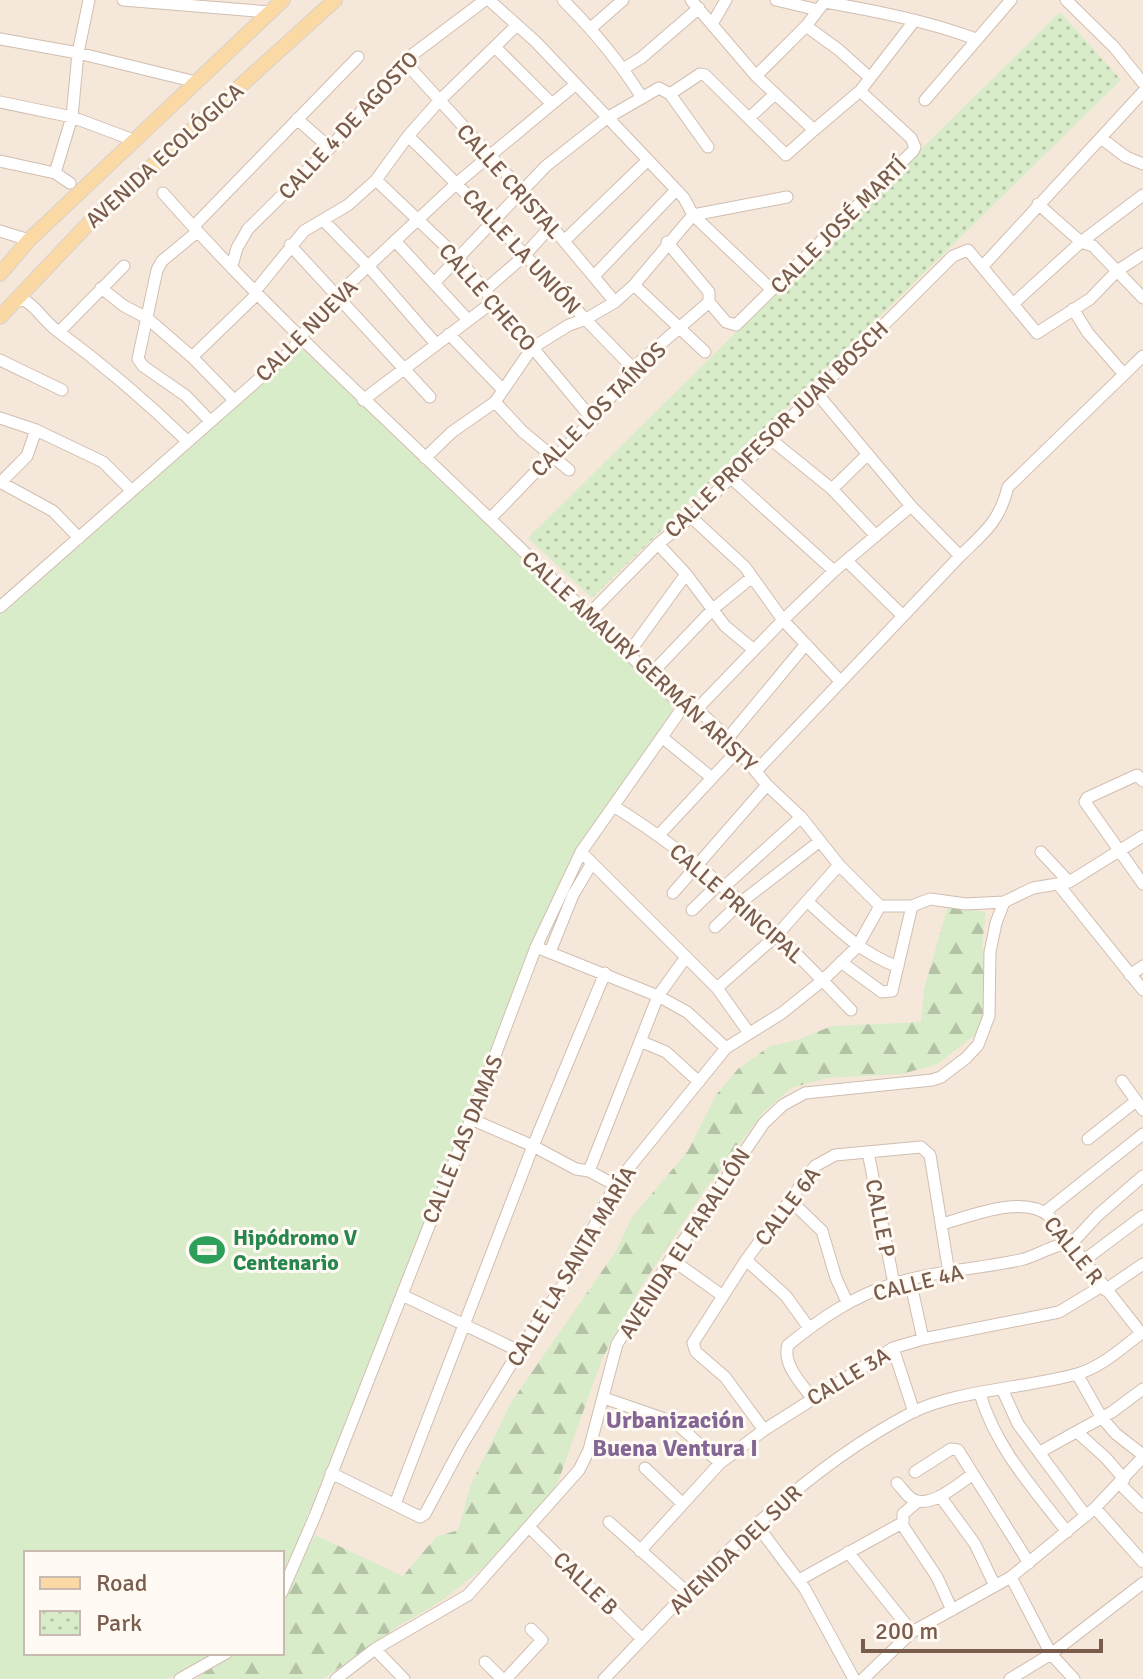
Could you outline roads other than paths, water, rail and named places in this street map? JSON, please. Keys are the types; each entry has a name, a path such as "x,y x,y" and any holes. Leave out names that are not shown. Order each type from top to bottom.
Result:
{"main road":[{"name":"AVENIDA ECOLÓGICA","path":"0,274 29,240 283,0"},
{"name":"AVENIDA ECOLÓGICA","path":"0,317 89,223 335,0"}],"street":[{"path":"55,173 72,117 78,53 89,0"},
{"path":"123,0 270,12"},
{"path":"460,0 470,11"},
{"path":"487,0 517,25 576,84 684,198 693,215 772,290"},
{"name":"CALLE 4 DE AGOSTO","path":"232,266 237,248 248,229 330,148 404,61 487,0"},
{"path":"563,0 591,28 641,96"},
{"path":"591,28 623,0"},
{"path":"712,24 726,0"},
{"path":"776,0 872,9 976,39"},
{"path":"925,100 1011,0"},
{"path":"1066,0 1114,47 1143,83"},
{"path":"623,69 641,58 695,4 756,76 813,130"},
{"path":"756,76 806,26 823,4"},
{"path":"670,94 703,74 786,155 860,91 915,20"},
{"path":"192,357 253,298 290,245 304,231 348,205 376,180 408,136 439,101 517,25"},
{"path":"806,26 869,77"},
{"path":"0,39 78,53 196,82"},
{"path":"495,47 552,104"},
{"path":"210,421 186,396 143,366 138,359 159,265 358,57"},
{"name":"CALLE CRISTAL","path":"404,61 522,191 615,302"},
{"name":"CALLE NUEVA","path":"0,607 293,349 300,337 350,283 457,183 576,84"},
{"path":"435,282 546,166 607,118 641,96 659,88 670,94 708,147"},
{"name":"CALLE JOSÉ MARTÍ","path":"709,302 726,322 736,325 915,147 911,138 860,91"},
{"path":"1143,92 982,267 1037,333 1090,299 1117,271 1143,254"},
{"path":"749,118 775,94"},
{"path":"0,102 72,117 136,141"},
{"path":"297,119 330,148"},
{"name":"CALLE LA UNIÓN","path":"408,136 457,183 633,368"},
{"path":"1101,138 1126,157 1143,164"},
{"path":"564,241 648,160"},
{"path":"0,161 55,173 70,183"},
{"name":"CALLE CHECO","path":"376,180 459,259 593,420"},
{"path":"594,276 676,190"},
{"name":"CALLE AMAURY GERMÁN ARISTY","path":"163,193 363,400 683,707 697,709 728,738 767,785 801,817 839,865 880,906"},
{"path":"1013,304 1081,242 1143,195"},
{"path":"425,458 452,432 495,402 532,348 615,302 634,285 667,242 693,215 787,197"},
{"path":"1038,204 1081,242 1093,246 1143,298"},
{"path":"323,220 436,344"},
{"path":"485,290 524,256 551,226"},
{"path":"0,231 29,240"},
{"path":"396,242 468,320"},
{"path":"667,242 709,292 709,302"},
{"path":"290,245 430,397"},
{"name":"CALLE PROFESOR JUAN BOSCH","path":"588,615 953,256 968,250 982,267"},
{"path":"59,332 124,266"},
{"path":"634,285 705,352"},
{"path":"101,288 124,306 147,318 192,357 234,400"},
{"path":"13,303 24,300 29,303 187,441"},
{"path":"363,400 494,301"},
{"name":"CALLE LOS TAÍNOS","path":"490,519 544,463 556,457 593,420 633,368 709,302"},
{"path":"1073,309 1088,333 1123,373"},
{"path":"449,334 503,390"},
{"path":"757,770 995,522 1008,487 1143,356"},
{"path":"0,360 62,390"},
{"path":"815,391 911,506 960,556"},
{"path":"495,402 523,432 569,470"},
{"path":"0,418 36,430 103,462 131,490"},
{"path":"36,430 27,456 0,482 53,511 79,538"},
{"path":"769,438 832,489 876,536"},
{"path":"832,489 868,454"},
{"path":"730,477 834,571"},
{"path":"697,709 834,571 911,506"},
{"path":"691,517 745,567 783,620 841,682"},
{"path":"658,544 686,574 725,626 754,650"},
{"path":"847,561 903,616"},
{"path":"628,654 686,574"},
{"path":"650,675 713,609 751,578"},
{"path":"728,738 806,644"},
{"name":"CALLE LAS DAMAS","path":"284,1587 402,1295 536,947 581,852 683,707"},
{"path":"663,738 712,778"},
{"path":"659,835 739,749"},
{"path":"1143,781 1137,775 1128,778 1087,798 1085,802 1143,884"},
{"path":"673,893 767,785"},
{"name":"CALLE PRINCIPAL","path":"615,807 698,863 777,935 851,1010"},
{"path":"692,910 801,817"},
{"path":"880,906 912,906 930,899 966,904 1004,902 1033,888 1064,883 1143,836"},
{"path":"715,927 740,903 820,841"},
{"path":"581,852 717,988 749,1033"},
{"path":"1041,852 1143,990"},
{"path":"550,952 573,895 592,863"},
{"path":"717,988 777,935 839,865"},
{"path":"807,901 857,947 898,967"},
{"name":"AVENIDA EL FARALLÓN","path":"336,1679 375,1649 464,1599 530,1528 585,1461 617,1344 757,1131 791,1099 813,1091 941,1077 978,1045 989,1016 990,952 1004,902"},
{"name":"CALLE LA SANTA MARÍA","path":"395,1504 420,1517 425,1514 462,1445 569,1276 615,1185 726,1048 782,1013 823,980 857,947 880,906"},
{"path":"841,962 887,993 892,991 912,906"},
{"path":"536,947 658,996 687,1012 726,1048"},
{"path":"589,1171 658,996 686,957"},
{"path":"1130,975 1143,966"},
{"path":"331,1473 395,1504 533,1146 605,973"},
{"path":"640,1041 666,1052 699,1082"},
{"path":"1088,1139 1140,1105 1122,1081"},
{"path":"471,1119 615,1185"},
{"path":"1045,1212 1143,1134"},
{"name":"CALLE 6A","path":"764,1430 725,1377 694,1348 693,1343 746,1260 815,1166 835,1155 921,1147 930,1155 942,1224"},
{"name":"CALLE P","path":"868,1152 894,1284"},
{"path":"1071,1244 1098,1215 1143,1176"},
{"path":"789,1199 822,1231 836,1278 847,1302"},
{"name":"CALLE R","path":"942,1224 1020,1205 1030,1205 1045,1212 1142,1332"},
{"path":"1083,1261 1143,1216"},
{"path":"942,1224 949,1273"},
{"name":"CALLE 4A","path":"812,1398 787,1361 785,1354 788,1345 847,1302 894,1284 1036,1257 1057,1244 1071,1244"},
{"path":"671,1259 723,1296"},
{"path":"746,1260 786,1296 809,1328"},
{"name":"CALLE 3A","path":"640,1551 720,1463 812,1398 893,1348 923,1339 1059,1312 1143,1264"},
{"path":"910,1280 923,1339"},
{"path":"402,1295 519,1351"},
{"name":"AVENIDA DEL SUR","path":"604,1679 756,1524 809,1479 859,1444 914,1412 980,1394 1077,1374 1106,1360 1142,1332"},
{"path":"893,1348 914,1412"},
{"path":"863,1679 912,1632 1011,1577 1029,1563 1091,1512 1143,1456 1102,1418 1077,1374"},
{"path":"1002,1389 1013,1416 1040,1452 1091,1512 1143,1562"},
{"path":"1040,1452 1102,1418 1143,1389"},
{"path":"980,1394 996,1437 1067,1532"},
{"path":"604,1398 676,1423 720,1463"},
{"path":"1077,1432 1106,1458 1143,1507"},
{"path":"915,1472 955,1448 964,1457 972,1475 1029,1563"},
{"path":"645,1468 683,1504"},
{"path":"952,1610 937,1577 902,1523 903,1514 918,1501 940,1496 972,1475"},
{"path":"897,1483 918,1501"},
{"path":"940,1496 975,1544 995,1586"},
{"path":"609,1522 687,1592"},
{"path":"799,1580 902,1523"},
{"path":"756,1524 799,1580 854,1679"},
{"name":"CALLE B","path":"530,1528 642,1639"},
{"path":"848,1552 912,1632"},
{"path":"1011,1577 1051,1654 1074,1679"},
{"path":"1010,1679 1051,1654 1143,1583"},
{"path":"485,1662 504,1679 542,1640 531,1629"},
{"path":"375,1649 404,1679"},
{"path":"180,1679 222,1655"}],"place":[{"name":"Hipódromo V Centenario","path":"207,1250"}],"district":[{"name":"Urbanización Buena Ventura I","path":"675,1434"}]}
